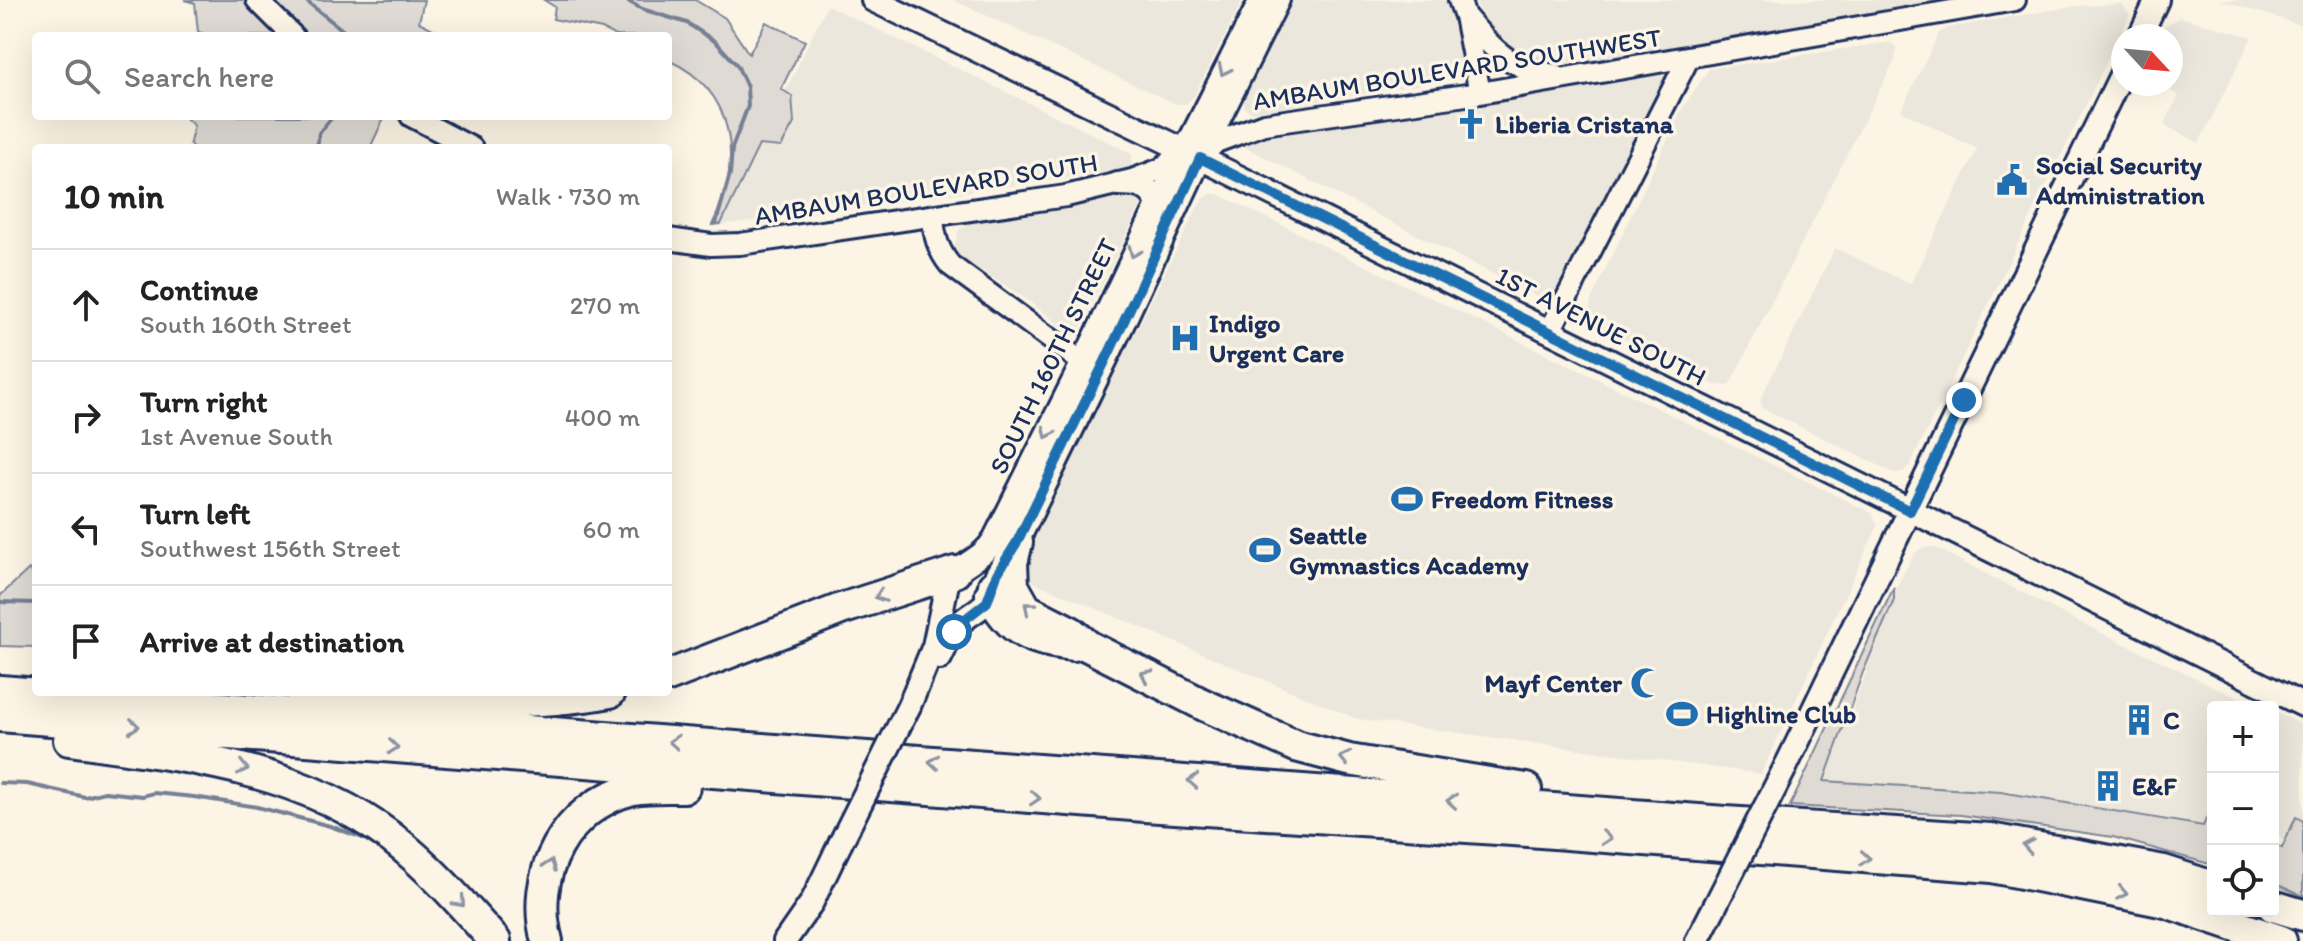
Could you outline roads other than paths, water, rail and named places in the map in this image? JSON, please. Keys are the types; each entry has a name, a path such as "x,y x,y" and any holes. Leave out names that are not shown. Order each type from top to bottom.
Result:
{"highway":[{"path":"1017,542 1013,586 1026,609 1071,632 1088,646 1204,705 1296,746 1349,760 1725,822"},
{"path":"672,674 841,609 955,572"},
{"path":"991,594 1001,614 1023,632 1047,640 1088,646"},
{"path":"0,676 32,678"},
{"path":"0,691 32,693"},
{"path":"66,696 1725,822 1990,839 2164,871 2207,885"},
{"path":"399,696 520,701 589,696"},
{"path":"0,716 1992,867 2166,902 2281,941"},
{"path":"0,729 211,760 303,788 342,805 392,838 439,879 495,941"},
{"path":"547,941 542,903 552,858 569,830 605,800 635,789 656,787 752,787 817,780"},
{"path":"2279,908 2303,915"}],"main road":[{"name":"1ST AVENUE SOUTH","path":"873,0 1192,154 2303,705"},
{"path":"2146,24 2157,0"},
{"path":"1697,941 1786,766 2111,96"},
{"name":"SOUTH 160TH STREET","path":"785,941 812,902 845,844 954,632 967,618 982,609 991,594 997,574 1017,542 1091,368 1157,202 1192,154"},
{"name":"SOUTH 160TH STREET","path":"914,706 934,646 948,579 990,547 1091,368 1192,154"},
{"path":"1118,184 1142,186 1157,202"},
{"path":"955,572 967,569 982,572 990,584 991,594"},
{"name":"SOUTH 160TH STREET","path":"800,941 815,918 845,844"}],"street":[{"path":"257,0 289,32"},
{"path":"1192,154 1260,0"},
{"path":"1192,154 1228,99 1279,0"},
{"name":"AMBAUM BOULEVARD SOUTHWEST","path":"1192,154 1264,124 1571,78 2015,0"},
{"path":"1462,8 1496,53 1512,64 1542,74 1571,78"},
{"path":"1462,8 1480,93"},
{"path":"1550,331 1689,57"},
{"path":"1228,99 1240,118 1264,124"},
{"path":"419,120 464,144"},
{"name":"AMBAUM BOULEVARD SOUTH","path":"672,240 740,244 1066,196 1118,184 1192,154"},
{"path":"933,216 940,252 950,265 1091,368"}],"waterway":[{"path":"305,0 345,32"},
{"path":"626,0 642,9 687,23 716,42 737,65 747,87 748,106 732,148 730,174 716,223"},
{"path":"318,144 319,133 330,120"},
{"path":"0,602 32,603"},
{"path":"0,783 27,784 85,797 105,792 142,796 154,793 257,807 363,838 413,875"}],"place":[{"name":"Liberia Cristana","path":"1471,124"},
{"name":"Social Security Administration","path":"2012,180"},
{"name":"Indigo Urgent Care","path":"1185,338"},
{"name":"Freedom Fitness","path":"1407,499"},
{"name":"Seattle Gymnastics Academy","path":"1265,550"},
{"name":"Mayf Center","path":"1646,683"},
{"name":"Highline Club","path":"1682,714"},
{"name":"C","path":"2139,720"},
{"name":"E&F","path":"2108,786"}]}
